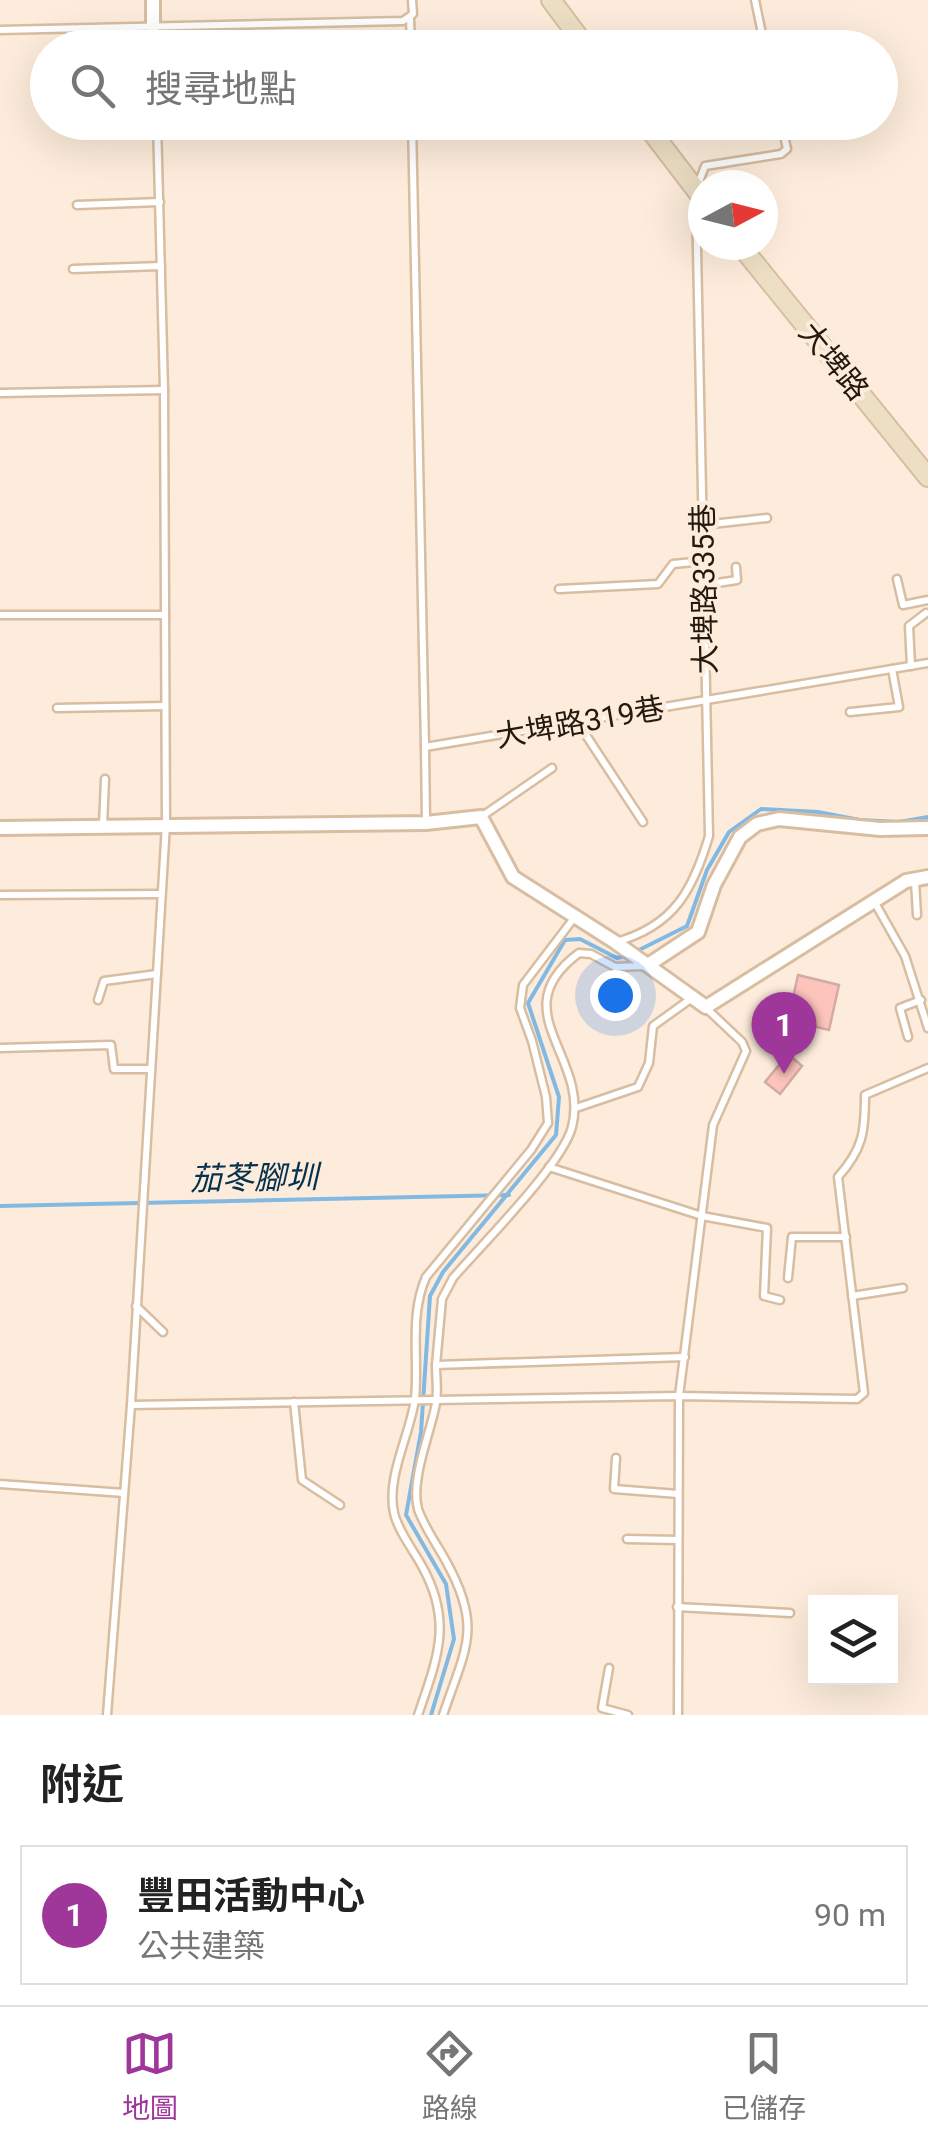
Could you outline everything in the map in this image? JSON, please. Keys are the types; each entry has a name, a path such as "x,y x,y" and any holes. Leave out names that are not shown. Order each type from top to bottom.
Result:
{"main road":[{"path":"550,0 573,30"},
{"path":"658,140 688,180"},
{"name":"大埤路","path":"752,260 928,476"}],"street":[{"path":"153,0 153,27"},
{"path":"0,828 426,823 481,816 514,877 706,1007 906,882 921,879"},
{"path":"648,966 698,932 714,884 740,837 757,824 779,819 880,829 928,828"}],"lane":[{"path":"410,30 412,0"},
{"path":"755,0 761,30"},
{"path":"0,30 410,19"},
{"path":"107,1715 131,1405 166,824 164,390 158,140"},
{"path":"412,140 426,823"},
{"path":"704,170 705,166 781,154 787,148 785,140"},
{"path":"76,205 160,202"},
{"name":"大埤路335巷","path":"615,942 664,922 684,898 710,836 700,260"},
{"path":"72,269 161,266"},
{"path":"0,393 164,390"},
{"path":"703,525 767,518"},
{"path":"559,589 658,584 673,564 704,561"},
{"path":"704,585 737,580 736,567"},
{"path":"897,580 903,605 928,600"},
{"path":"911,666 909,626 926,613"},
{"path":"0,615 165,615"},
{"name":"大埤路319巷","path":"426,747 928,663"},
{"path":"850,712 899,706 892,669"},
{"path":"57,708 165,706"},
{"path":"578,723 643,822"},
{"path":"481,816 552,768"},
{"path":"102,825 105,779"},
{"path":"917,915 921,879"},
{"path":"0,895 162,894"},
{"path":"874,902 906,956 928,1028"},
{"path":"418,1715 442,1627 431,1583 395,1517 392,1497 414,1400 417,1298 426,1278 548,1124 546,1097 520,1008 521,996 523,985 575,916"},
{"path":"443,1715 467,1642 470,1618 460,1587 418,1507 419,1477 437,1400 442,1299 454,1278 560,1156 572,1130 576,1108 568,1063 544,1008 547,990 568,961 579,953 591,954 615,967 648,966"},
{"path":"98,1000 104,981 157,974"},
{"path":"576,1108 638,1087 649,1063 652,1026 692,998"},
{"path":"908,1037 900,1008 920,1000"},
{"path":"678,1715 679,1396 713,1125 746,1051 742,1042 706,1007"},
{"path":"0,1048 111,1044 114,1069 151,1070"},
{"path":"131,1405 679,1396 857,1399 864,1393 838,1177 856,1157 865,1124 865,1095 928,1068"},
{"path":"549,1167 702,1216 767,1228 764,1296 780,1300"},
{"path":"788,1278 792,1237 846,1237"},
{"path":"852,1296 903,1288"},
{"path":"135,1305 163,1332"},
{"path":"436,1365 685,1357"},
{"path":"294,1402 302,1480 340,1505"},
{"path":"616,1458 614,1489 678,1494"},
{"path":"0,1484 124,1493"},
{"path":"627,1539 678,1540"},
{"path":"677,1607 790,1613"},
{"path":"609,1668 602,1708 628,1715"}],"building":[{"path":"798,975 839,985 829,1030 788,1020"},
{"path":"788,1054 802,1066 780,1094 765,1082"}],"waterway":[{"path":"633,953 687,926 707,870 729,832 761,809 899,822 928,817"},
{"path":"431,1715 454,1639 446,1584 406,1515 421,1432 430,1296 443,1272 556,1135 559,1097 528,1003 565,940 580,939 617,958 624,956"},
{"name":"茄苳腳圳","path":"0,1206 509,1195"}],"place":[{"name":"豐田活動中心","path":"784,1074"}]}
